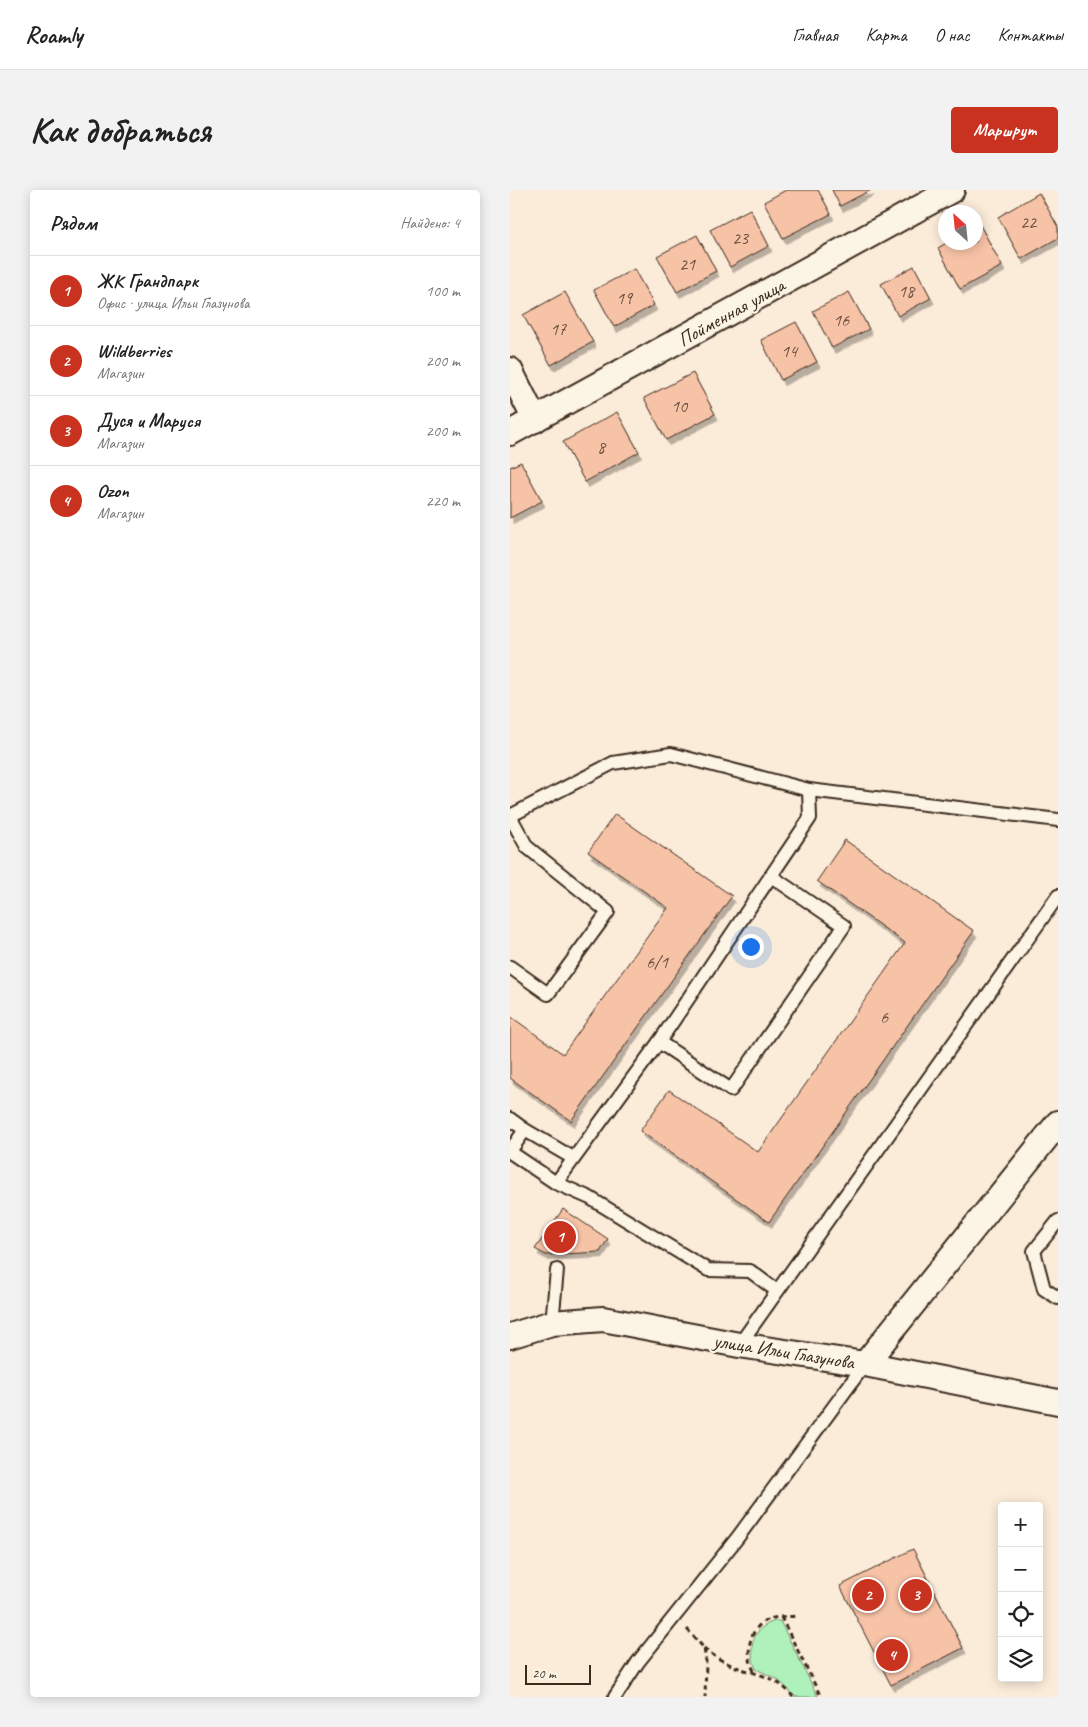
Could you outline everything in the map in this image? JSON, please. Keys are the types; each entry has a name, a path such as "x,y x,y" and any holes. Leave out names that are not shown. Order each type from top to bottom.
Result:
{"street":[{"name":"Пойменная улица","path":"510,433 952,190"},
{"path":"510,370 535,420"},
{"path":"865,1364 1058,1123"},
{"name":"улица Ильи Глазунова","path":"510,1336 552,1322 603,1319 739,1345 865,1364 1058,1402"}],"lane":[{"path":"510,967 548,994 608,912 527,847 510,816 613,764 671,754 809,790 1058,820"},
{"path":"556,1183 659,1042 810,818 809,790"},
{"path":"659,1042 731,1090 844,926 771,876"},
{"path":"739,1345 1058,896"},
{"path":"510,1119 573,1158"},
{"path":"526,1130 510,1152 556,1183 590,1198 708,1270 750,1271 777,1291"},
{"path":"1058,1221 1034,1251 1044,1289 1058,1298"},
{"path":"552,1322 557,1270"},
{"path":"616,1697 638,1662 738,1537 865,1364"}],"path":[{"path":"755,1672 750,1662 749,1652 750,1641 754,1632 766,1620 796,1616"},
{"path":"675,1617 714,1656 727,1664 768,1677 781,1685 793,1697"},
{"path":"781,1617 821,1697"},
{"path":"704,1648 706,1662 705,1697"}],"green space":[{"path":"780,1621 818,1697 796,1697 777,1679 756,1669 752,1647 756,1634 767,1624"}],"building":[{"path":"786,190 818,190 831,214 783,238 764,202"},
{"path":"832,190 871,190 840,206"},
{"path":"1039,193 1058,227 1058,238 1021,259 998,217"},
{"path":"750,209 769,246 730,267 710,230"},
{"path":"983,231 1002,266 960,289 939,250 983,250"},
{"path":"697,235 716,271 677,292 657,256"},
{"path":"914,266 931,298 898,316 881,284"},
{"path":"634,269 654,305 614,327 594,290"},
{"path":"565,292 593,342 551,365 523,315"},
{"path":"849,292 869,329 832,348 813,311"},
{"path":"796,322 817,362 781,380 761,340"},
{"path":"693,373 715,414 666,440 644,398"},
{"path":"617,412 639,452 585,482 563,442"},
{"path":"521,462 542,501 510,518 510,467"},
{"path":"615,814 732,896 571,1121 510,1078 510,1016 563,1054 668,908 588,852"},
{"path":"845,840 974,931 769,1222 640,1131 669,1090 758,1152 905,943 817,881"},
{"path":"563,1209 608,1239 600,1252 546,1255 535,1249"},
{"path":"913,1549 963,1648 891,1685 840,1586"}],"place":[{"name":"ЖК Грандпарк","path":"560,1237"},
{"name":"Wildberries","path":"868,1595"},
{"name":"Дуся и Маруся","path":"916,1595"},
{"name":"Ozon","path":"892,1655"}]}
